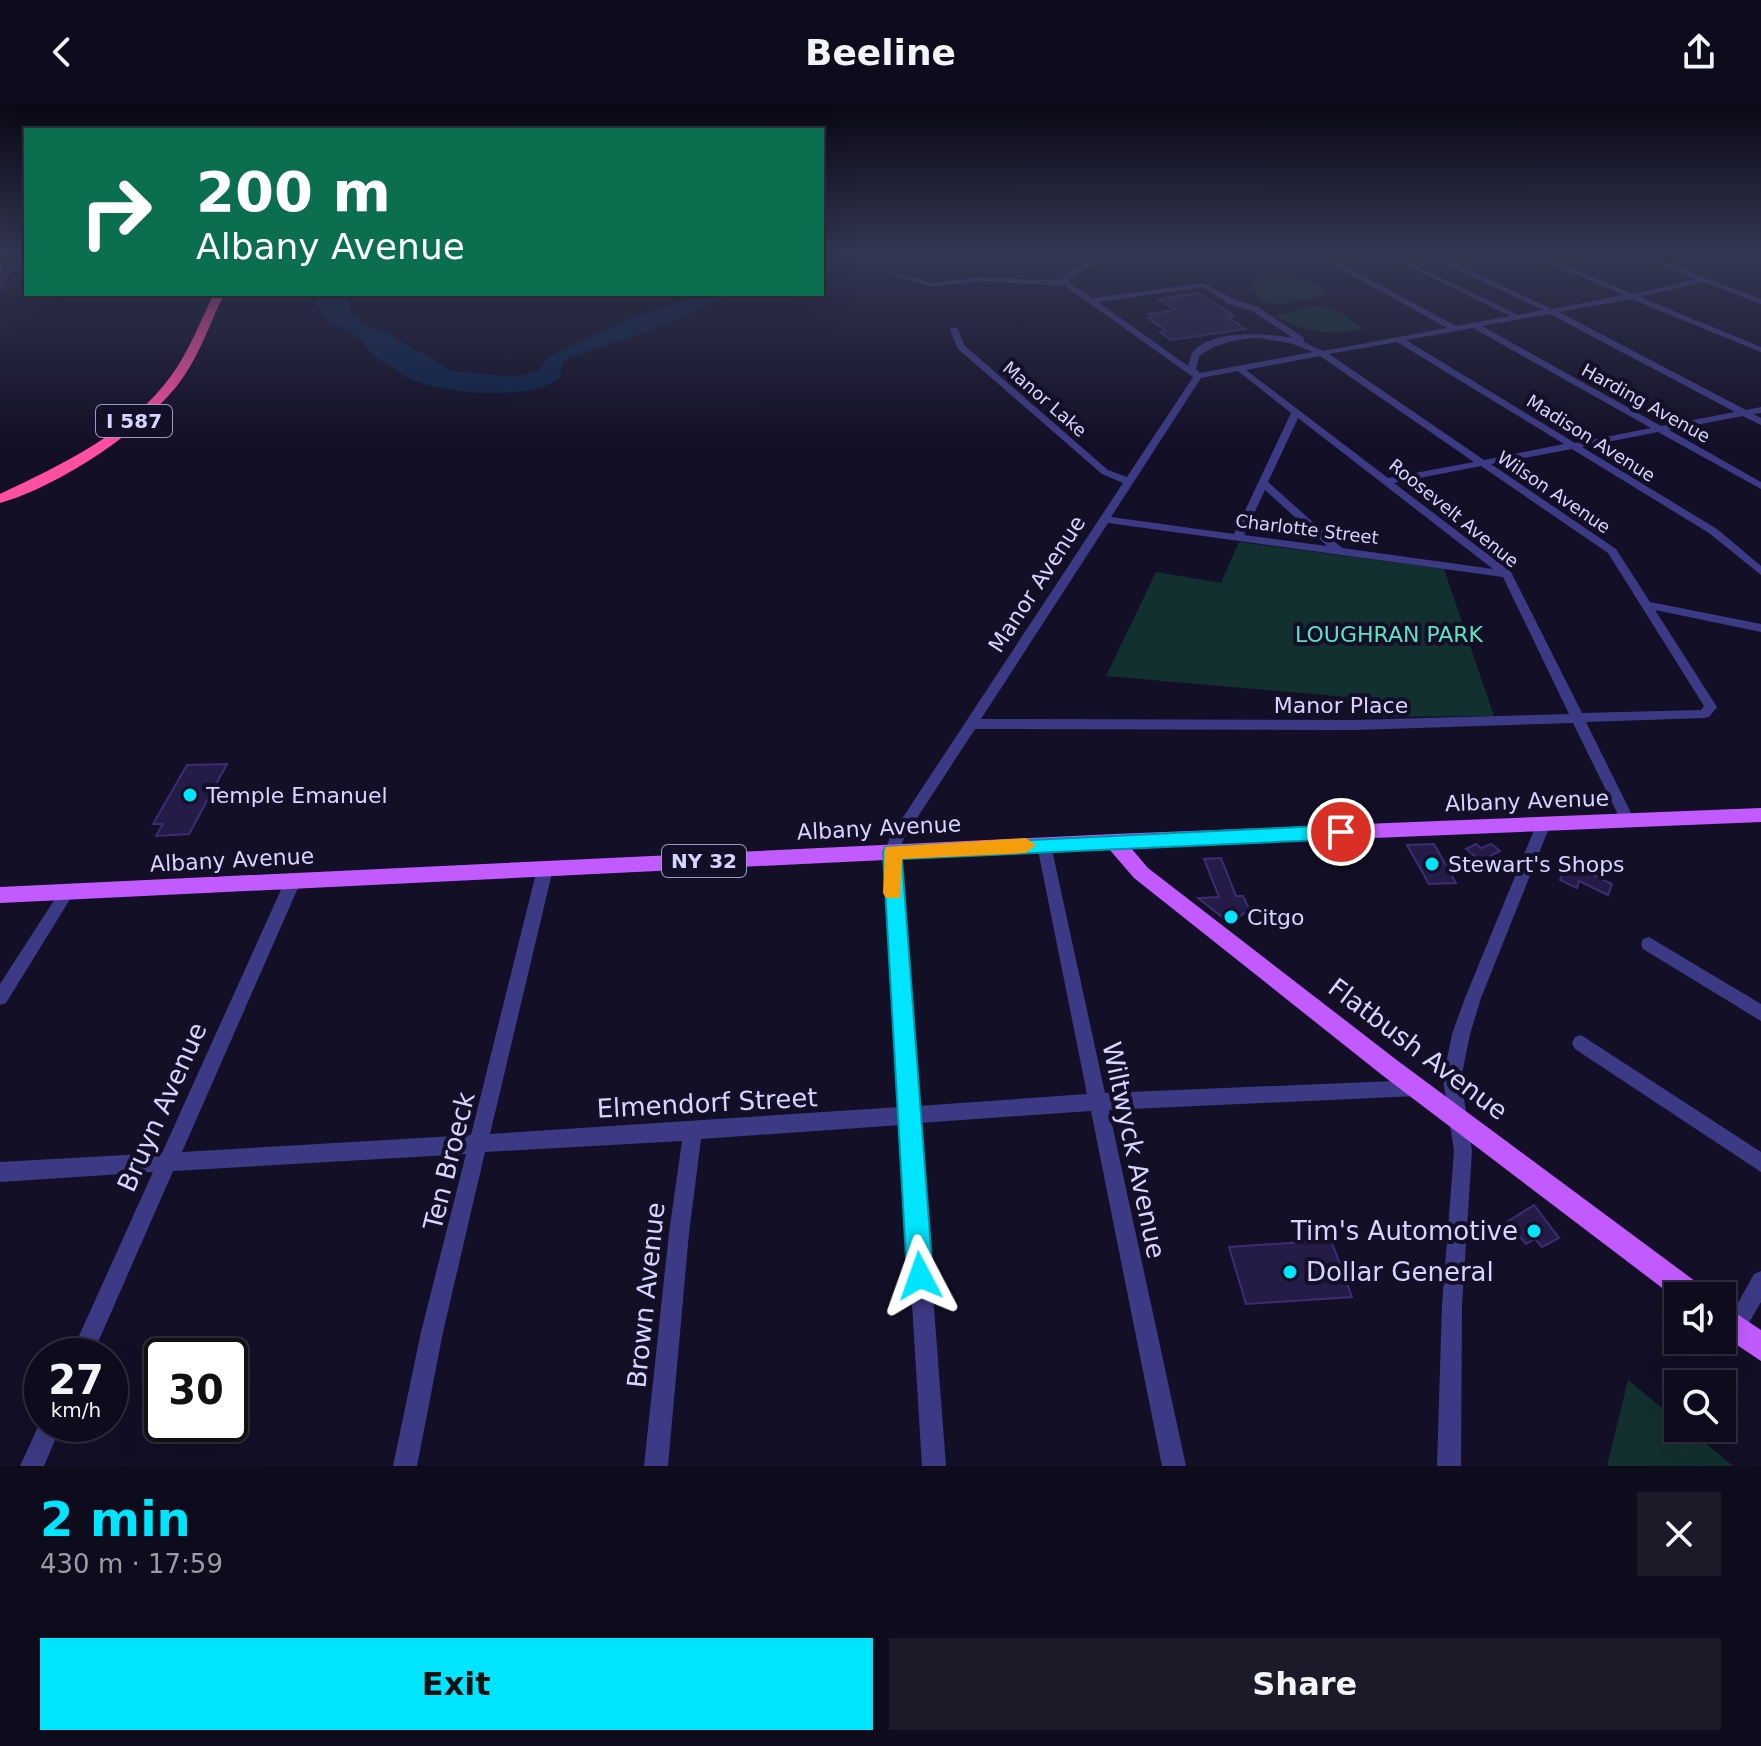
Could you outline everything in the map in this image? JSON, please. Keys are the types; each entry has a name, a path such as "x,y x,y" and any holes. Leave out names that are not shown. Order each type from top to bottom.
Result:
{"highway":[{"name":"I 587","path":"0,490 88,443 143,399 164,373 193,318"},
{"name":"I 587","path":"0,499 90,452 151,406 180,372 207,318"}],"main road":[{"name":"Albany Avenue","path":"0,895 1114,841 1761,815"},
{"name":"Flatbush Avenue","path":"1114,841 1141,873 1675,1282"},
{"path":"1736,1328 1761,1347"}],"street":[{"path":"1114,318 1198,376 1514,318"},
{"name":"Wilson Avenue","path":"1268,318 1612,551 1707,697 1711,707 1709,711"},
{"path":"1434,318 1453,328"},
{"path":"1563,318 1761,422"},
{"path":"1684,318 1761,350"},
{"name":"Harding Avenue","path":"1474,325 1761,486"},
{"name":"Manor Lake","path":"954,329 960,346 1105,472 1127,481"},
{"name":"Manor Avenue","path":"892,852 897,837 1198,376 1192,362 1195,355 1212,343 1252,337 1305,342"},
{"name":"Madison Avenue","path":"1398,339 1713,531 1761,572"},
{"name":"Roosevelt Avenue","path":"1239,368 1507,574 1628,821"},
{"path":"1387,481 1761,410"},
{"path":"1237,538 1296,412"},
{"path":"1262,482 1339,551"},
{"name":"Charlotte Street","path":"1103,519 1507,574"},
{"path":"1648,605 1761,628"},
{"name":"Manor Place","path":"972,724 1355,725 1709,711"},
{"path":"1449,1466 1452,1305 1463,1151 1452,1079 1461,1034 1544,823"},
{"name":"Wiltwyck Avenue","path":"1044,845 1174,1466"},
{"path":"892,852 934,1466"},
{"name":"Ten Broeck","path":"405,1466 432,1332 482,1141 545,869"},
{"name":"Bruyn Avenue","path":"89,1338 293,881"},
{"path":"0,998 67,892"},
{"path":"1649,944 1761,1013"},
{"path":"1581,1043 1761,1163"},
{"name":"Elmendorf Street","path":"0,1172 482,1141 693,1131 1096,1102 1418,1088"},
{"name":"Brown Avenue","path":"656,1466 679,1233 693,1131"},
{"path":"1736,1314 1761,1281"},
{"path":"32,1466 43,1442"}],"green space":[{"path":"1279,318 1348,318 1365,329 1319,332"},
{"name":"LOUGHRAN PARK","path":"1239,542 1444,569 1494,716 1366,717 1358,698 1106,676 1156,572 1221,583"},
{"path":"1628,1380 1664,1410 1664,1442 1704,1442 1733,1466 1607,1466"}],"water":[{"path":"327,318 356,318 369,327 391,335 437,369 513,377 538,371 550,356 626,320 680,318 569,358 562,362 560,377 547,385 507,393 457,391 415,381 371,353 361,339"}],"building":[{"path":"1148,318 1229,318 1245,329 1171,340 1160,332 1166,331"},
{"name":"Temple Emanuel","path":"227,764 189,834 156,836 163,824 153,824 187,765"},
{"name":"Stewart's Shops","path":"1434,844 1456,883 1429,884 1407,845"},
{"path":"1476,844 1481,848 1491,844 1500,851 1490,856 1496,860 1486,865 1466,849"},
{"path":"1221,858 1236,896 1243,896 1249,909 1231,924 1198,898 1219,897 1204,859"},
{"path":"1568,863 1612,884 1608,895 1579,881 1577,888 1560,880"},
{"name":"Tim's Automotive","path":"1534,1205 1559,1238 1542,1247 1535,1239 1526,1244 1507,1222"},
{"name":"Dollar General","path":"1331,1240 1352,1297 1246,1304 1229,1247"}],"waterway":[{"path":"396,344 450,375 469,379"}],"slow traffic":[{"path":"893,893 892,852 1026,845"}],"place":[{"name":"Temple Emanuel","path":"190,795"},
{"name":"Stewart's Shops","path":"1432,864"},
{"name":"Citgo","path":"1231,917"},
{"name":"Tim's Automotive","path":"1534,1231"},
{"name":"Dollar General","path":"1290,1272"}],"route":[{"path":"920,1276 892,852 1341,832"}]}
